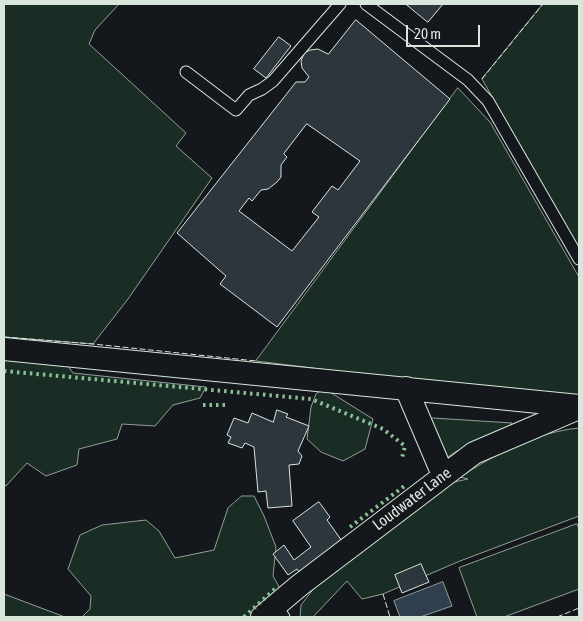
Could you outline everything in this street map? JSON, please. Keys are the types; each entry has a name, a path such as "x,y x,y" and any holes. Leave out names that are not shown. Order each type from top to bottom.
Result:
{"street":[{"path":"4,349 406,388 579,407"},
{"path":"406,388 443,476"},
{"name":"Loudwater Lane","path":"274,613 474,453 579,407"}],"lane":[{"path":"186,72 236,110 249,95 273,81 340,4"},
{"path":"366,4 468,80 488,101 579,259"}],"green space":[{"path":"4,4 119,4 95,30 89,44 186,133 176,146 212,178 128,299 93,344 4,337"},
{"path":"543,4 579,4 579,248 482,79"},
{"path":"458,88 490,122 579,277 579,401 256,361"},
{"path":"59,353 73,373 206,387 200,398 173,405 155,426 122,424 117,439 79,449 77,465 46,476 27,463 6,486 4,485 4,355"},
{"path":"325,389 373,419 365,449 343,461 321,452 307,439 311,407 316,394"},
{"path":"433,418 512,423 507,432 457,451 445,459 427,420"},
{"path":"579,428 579,516 460,561 383,594 362,599 347,581 313,617 300,617 301,605 318,583 454,482 468,479 460,477 517,445 547,434"},
{"path":"242,496 254,496 264,516 276,547 273,576 282,592 254,617 82,617 90,609 91,596 68,569 80,535 102,525 146,520 159,531 175,558 214,550 228,508"},
{"path":"577,524 579,529 579,589 504,617 477,617 459,568"},
{"path":"4,594 65,617 4,617"}],"water":[{"path":"443,582 452,606 420,617 400,617 394,601"}],"building":[{"path":"406,4 443,4 428,22"},
{"path":"356,20 450,99 277,327 220,284 226,276 177,233 296,82 305,82 309,77 302,68 301,61 304,53 318,49 328,54","holes":["307,124 360,161 338,190 332,186 312,212 319,217 292,251 239,211 249,198 252,201 261,190 268,189 281,177 281,165 287,157 284,154"]},
{"path":"279,37 291,46 266,78 254,69"},
{"path":"277,410 288,414 286,417 309,426 298,451 302,456 299,464 289,465 292,506 268,508 266,491 258,492 254,447 245,443 242,448 228,443 231,437 227,435 234,418 248,423 252,413 273,422"},
{"path":"319,502 330,517 327,520 342,541 299,572 297,569 288,575 273,554 284,545 294,560 311,547 293,521"},
{"path":"421,564 429,582 402,593 395,575"}],"hedge":[{"path":"4,371 311,399 383,429 405,446 402,458"},
{"path":"203,405 228,405"},
{"path":"350,527 407,484"},
{"path":"244,617 277,587"}],"fence":[{"path":"482,79 543,4"},
{"path":"4,337 256,361"},
{"path":"383,594 390,617"},
{"path":"557,617 579,608"}]}
